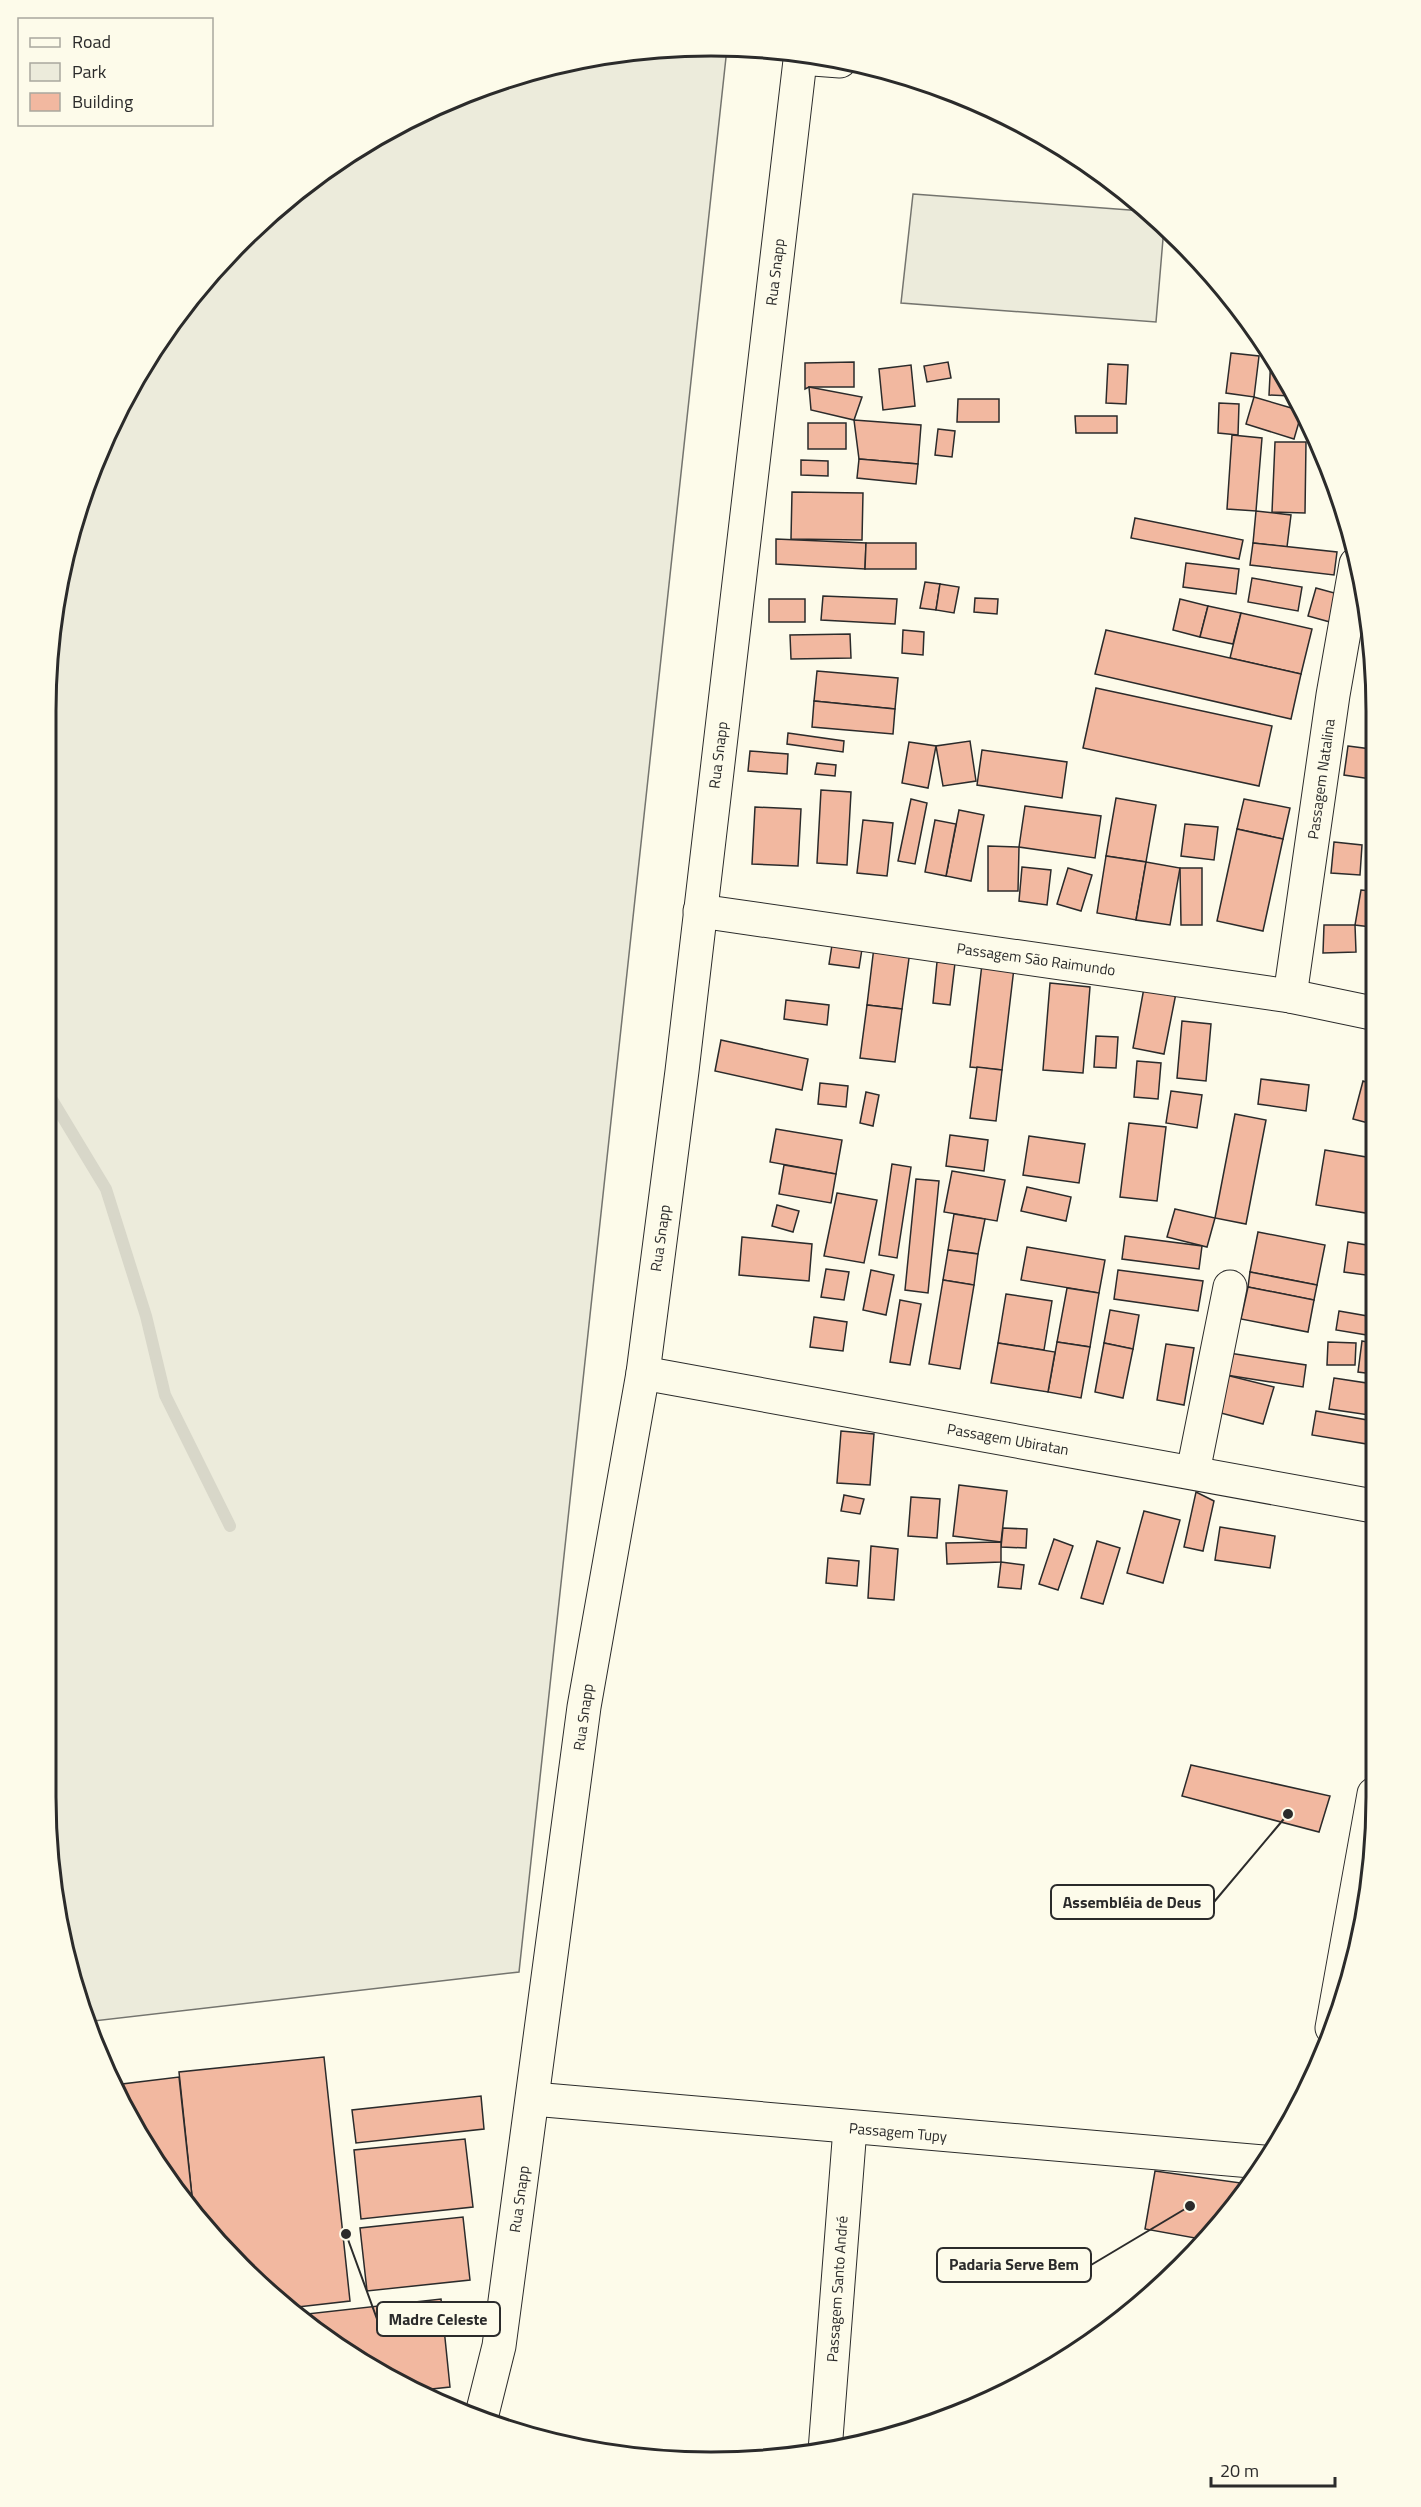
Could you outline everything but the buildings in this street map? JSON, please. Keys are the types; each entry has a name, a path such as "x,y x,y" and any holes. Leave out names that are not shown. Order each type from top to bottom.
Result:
{"street":[{"name":"Rua Snapp","path":"483,2411 498,2346 584,1707 643,1373 682,1071 800,62"},
{"name":"Passagem Natalina","path":"1290,996 1333,695 1353,582"},
{"name":"Passagem São Raimundo","path":"700,911 1290,996 1366,1012"},
{"path":"1193,1472 1230,1287"},
{"name":"Passagem Ubiratan","path":"643,1373 1366,1505"},
{"path":"1344,1964 1362,1861"},
{"name":"Passagem Tupy","path":"533,2099 1254,2161"},
{"name":"Passagem Santo André","path":"826,2441 850,2128"}],"green space":[{"path":"726,56 519,1972 95,2021 90,2007 68,1924 61,1882 56,1796 56,710 61,625 68,583 90,500 105,460 143,383 191,312 218,279 247,247 279,218 312,191 383,143 460,105 500,90 583,68 625,61 668,57"},
{"path":"913,194 1132,210 1163,237 1156,322 901,303"}],"waterway":[{"path":"56,1106 106,1189 146,1316 165,1395 230,1526"}],"place":[{"name":"Assembléia de Deus","path":"1288,1814"},
{"name":"Padaria Serve Bem","path":"1190,2206"},
{"name":"Madre Celeste","path":"346,2234"}]}
